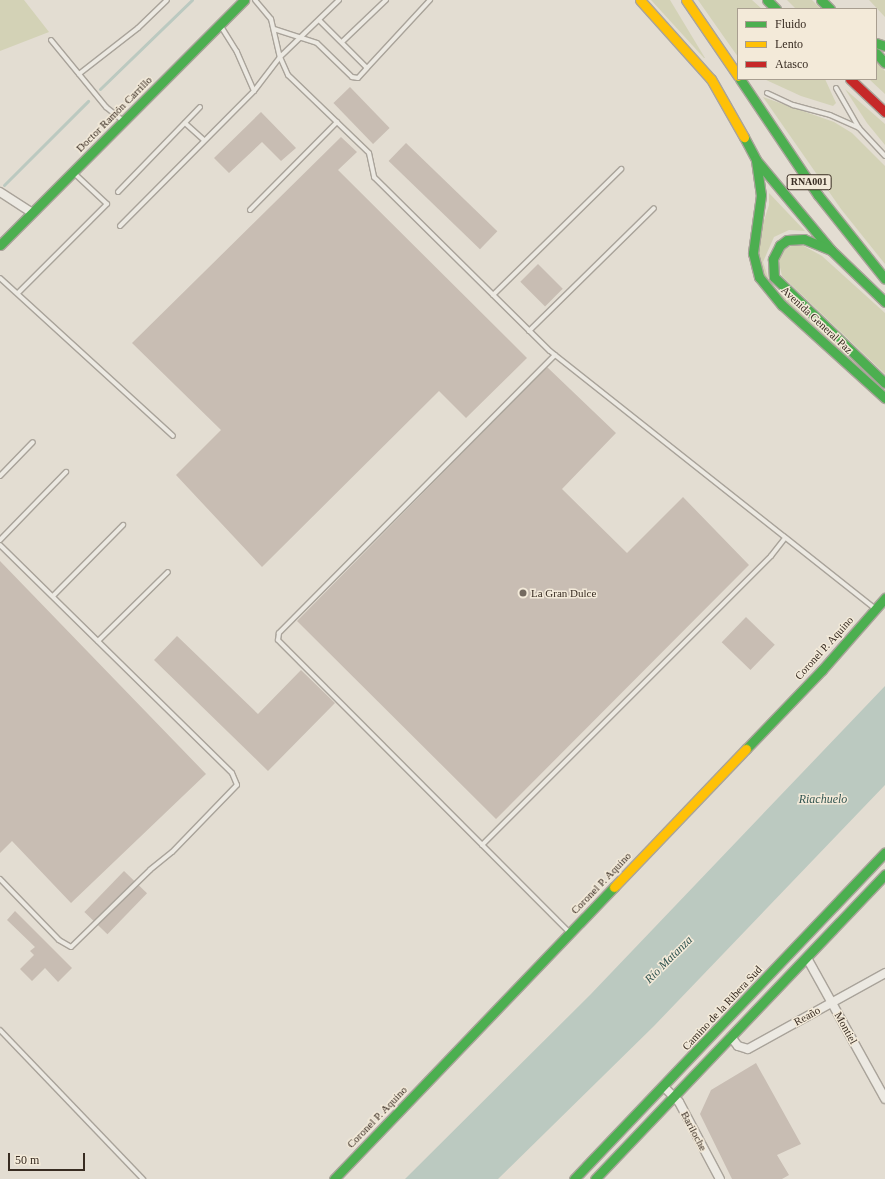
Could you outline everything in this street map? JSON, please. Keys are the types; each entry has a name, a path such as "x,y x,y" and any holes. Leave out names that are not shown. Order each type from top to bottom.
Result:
{"main road":[{"name":"Doctor Ramón Carrillo","path":"0,245 244,0"},
{"name":"Avenida General Paz","path":"640,0 711,79 727,103 756,160 761,195 753,253 760,277 782,305 885,398"},
{"path":"686,0 737,75"},
{"path":"767,0 775,8"},
{"path":"820,0 829,8"},
{"path":"877,54 885,63"},
{"name":"RNA001","path":"741,80 818,195 885,278"},
{"path":"851,80 885,112"},
{"path":"756,160 782,195 831,250 885,302"},
{"path":"831,250 804,239 787,240 780,245 772,259 774,277 885,383"},
{"name":"Coronel P. Aquino","path":"334,1179 822,670 884,599"},
{"name":"Camino de la Ribera Sud","path":"574,1179 664,1087 885,852"},
{"path":"595,1179 675,1098 885,874"}],"street":[{"path":"0,192 32,213"},
{"name":"Montiel","path":"807,958 885,1099"},
{"name":"Reaño","path":"731,1037 738,1046 748,1049 885,973"},
{"name":"Bariloche","path":"664,1087 675,1098 720,1179"}],"lane":[{"path":"79,74 138,28 167,0"},
{"path":"255,0 271,19 280,58 288,75 369,153 374,177 529,331 555,356 876,609"},
{"path":"342,42 386,0"},
{"path":"274,29 317,43 352,76 358,78 430,0"},
{"path":"120,226 254,91 280,58 320,21 337,1"},
{"path":"320,21 367,68"},
{"path":"220,24 238,52 254,91"},
{"path":"51,40 106,107 123,122"},
{"path":"836,88 859,128 885,156"},
{"path":"768,93 793,105 830,115 859,128"},
{"path":"118,192 200,107"},
{"path":"250,210 337,122"},
{"path":"185,123 204,140"},
{"path":"493,295 622,169"},
{"path":"18,293 107,204 73,172"},
{"path":"529,331 654,208"},
{"path":"0,278 173,436"},
{"path":"555,356 279,633 278,640 570,933"},
{"path":"0,476 33,442"},
{"path":"0,540 66,472"},
{"path":"53,596 123,525"},
{"path":"482,845 771,556 785,538"},
{"path":"0,545 232,773 237,785 172,852 150,870 71,947 59,940 0,880"},
{"path":"98,642 168,572"},
{"path":"0,1030 143,1179"}],"green space":[{"path":"0,0 24,0 49,32 0,51"},
{"path":"651,0 670,0 705,58 704,58"},
{"path":"698,0 752,0 761,8 737,8 737,56"},
{"path":"787,0 812,0 820,8 795,8"},
{"path":"869,0 885,0 885,17 877,8"},
{"path":"877,62 885,71 885,94 870,80 877,80"},
{"path":"766,80 825,80 836,103 833,106 801,96"},
{"path":"845,89 885,124 885,145 867,123"},
{"path":"763,97 834,122 852,133 885,166 885,264 841,209"},
{"path":"769,193 805,231 789,230 774,237 763,262 769,280 778,291 885,388 885,391 776,292 766,279 758,253 760,232 769,205"},
{"path":"802,245 822,256 885,313 885,374 782,276 779,263 782,251 791,246"}],"water":[{"name":"Riachuelo","path":"885,686 885,785 654,1026 498,1179 405,1179 590,995"}],"building":[{"path":"350,87 390,128 373,144 333,103"},
{"path":"261,112 296,148 281,161 262,142 229,173 214,158"},
{"path":"341,137 357,152 338,170 527,358 466,418 439,391 262,567 176,475 221,430 132,343"},
{"path":"406,143 497,231 480,249 389,161"},
{"path":"538,264 563,289 545,306 520,282"},
{"name":"La Gran Dulce","path":"547,367 616,433 562,489 627,553 683,497 749,565 496,819 297,621"},
{"path":"0,561 206,774 71,903 12,841 0,853"},
{"path":"746,617 775,645 750,670 722,642"},
{"path":"177,636 258,714 301,670 335,703 268,771 154,660"},
{"path":"124,871 147,893 107,934 84,912"},
{"path":"15,911 72,968 58,982 45,968 32,981 20,969 34,955 30,951 35,947 7,920"},
{"path":"756,1063 801,1144 777,1155 789,1175 782,1179 732,1179 700,1114 711,1090"}],"waterway":[{"path":"100,89 192,0"},
{"path":"4,185 88,101"}],"traffic: fast":[{"path":"0,245 244,0"},
{"path":"767,0 775,8"},
{"path":"821,0 829,8"},
{"path":"877,43 885,46"},
{"path":"877,54 885,63"},
{"path":"741,80 818,195 885,279"},
{"path":"744,137 756,160 761,195 753,253 759,277 782,305 885,398"},
{"path":"756,160 831,250 885,302"},
{"path":"831,250 804,239 787,240 780,245 773,259 774,277 885,383"},
{"path":"746,749 822,670 885,598"},
{"path":"574,1179 885,852"},
{"path":"595,1179 885,874"},
{"path":"334,1179 614,887"}],"traffic: slow":[{"path":"640,0 711,79 744,137"},
{"path":"686,0 737,75"},
{"path":"614,887 746,749"}],"traffic: jam":[{"path":"851,80 885,112"}],"place":[{"name":"La Gran Dulce","path":"523,593"}],"water label":[{"name":"Río Matanza","path":"669,960"}]}
